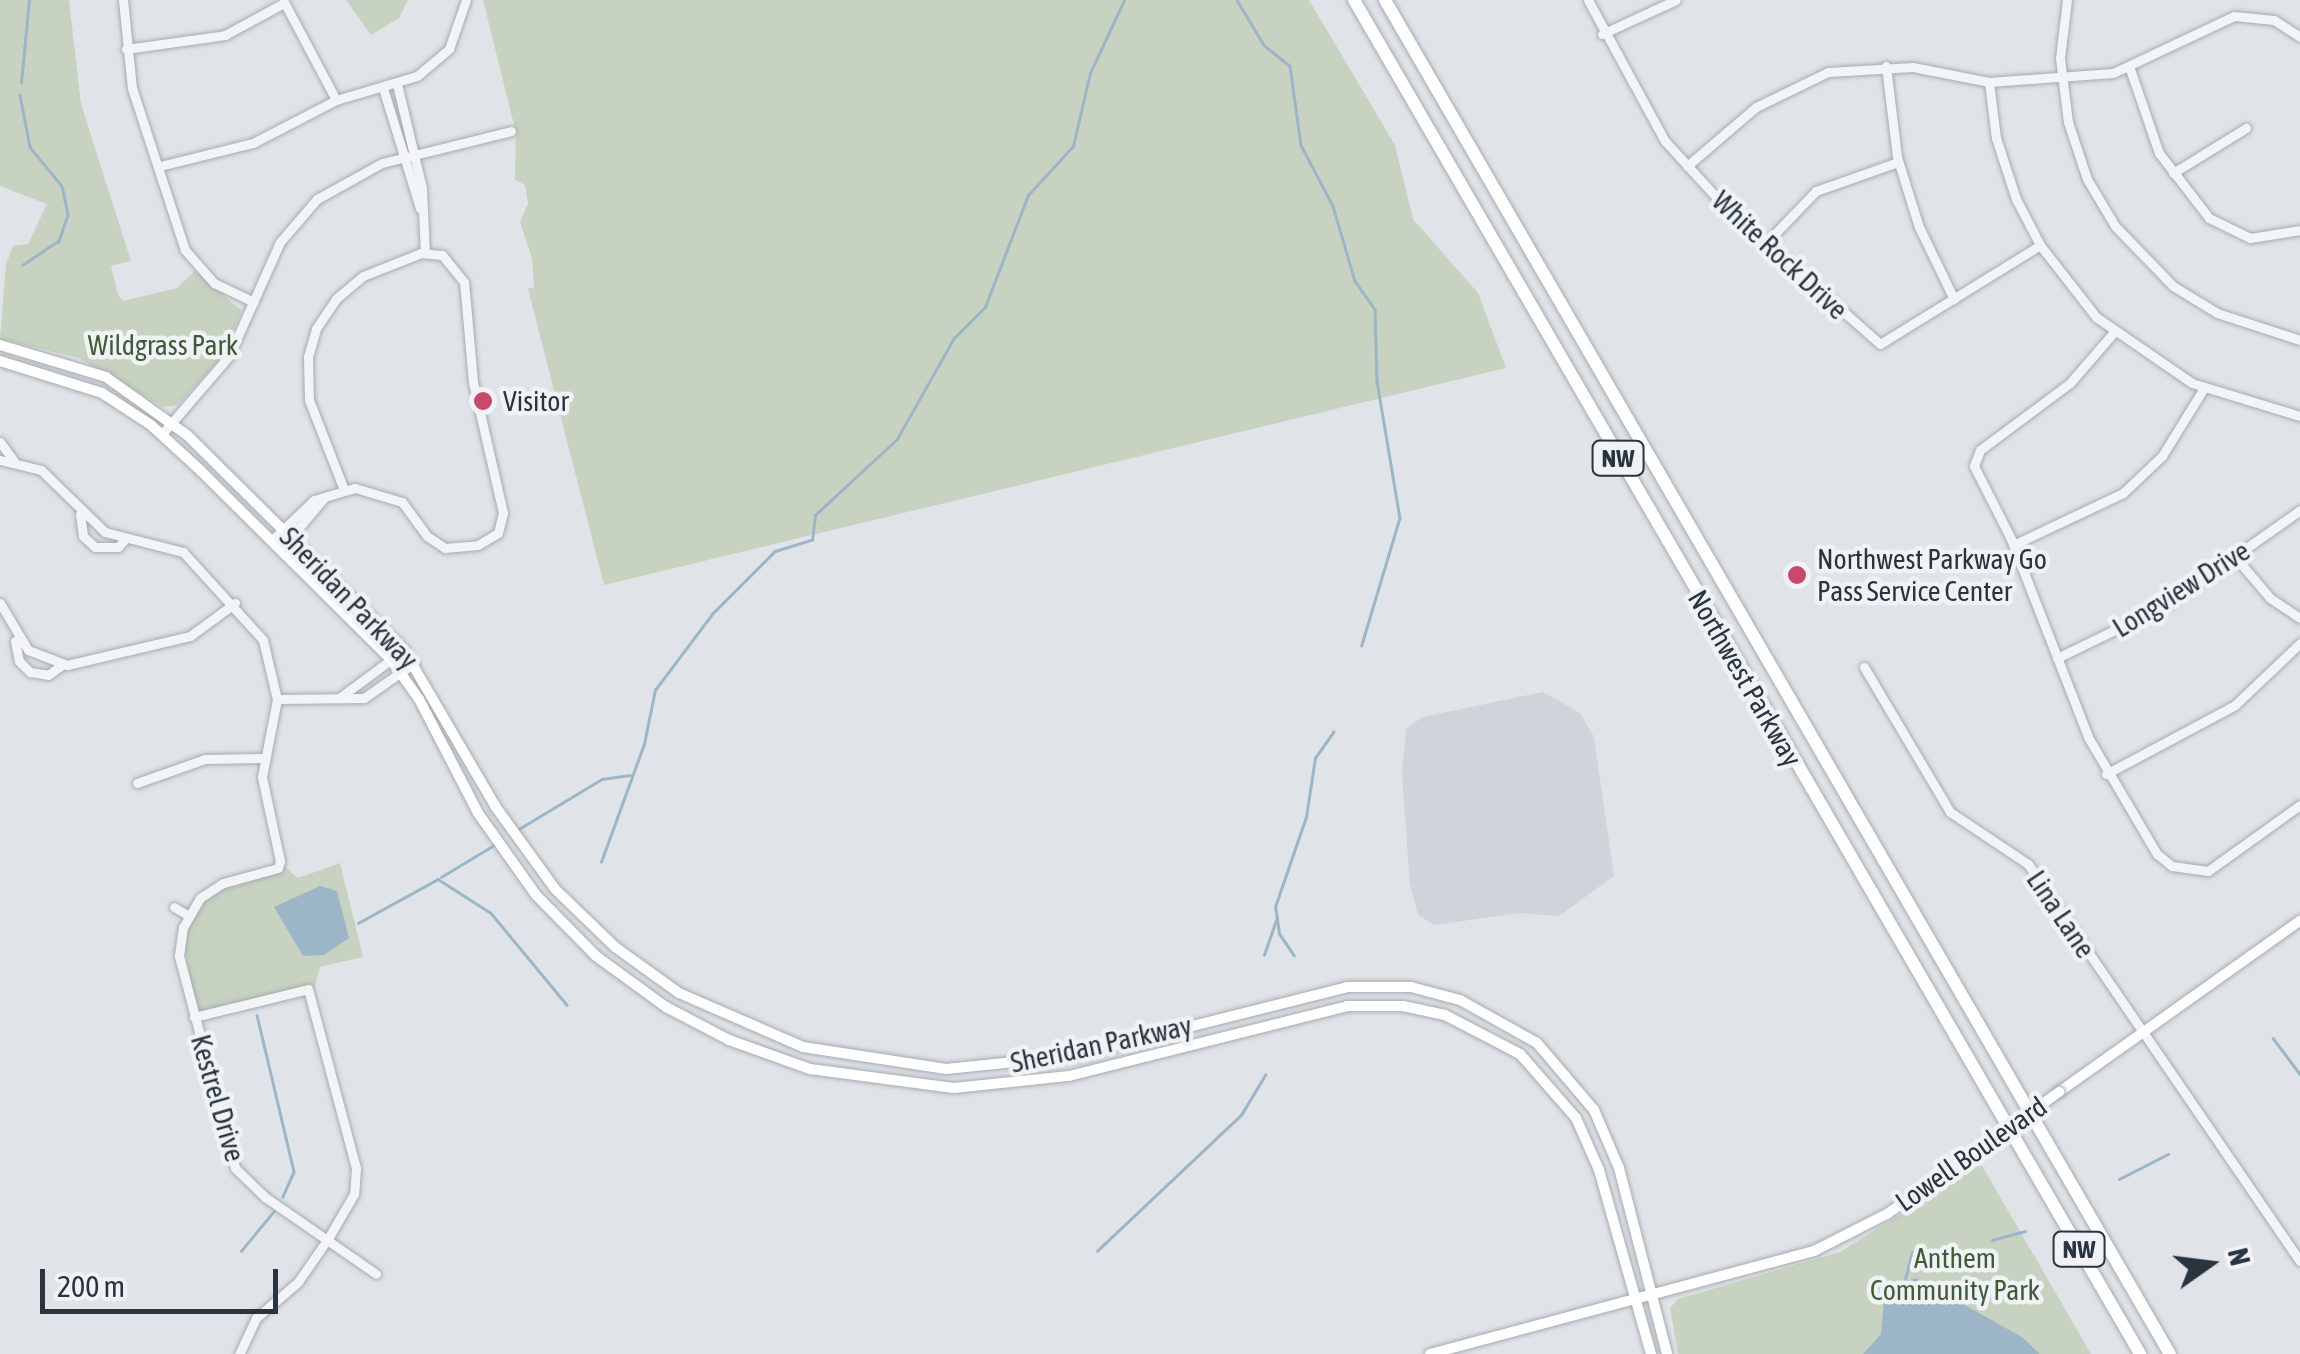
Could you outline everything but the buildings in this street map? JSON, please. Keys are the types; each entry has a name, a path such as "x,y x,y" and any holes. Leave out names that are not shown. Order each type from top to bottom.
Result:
{"highway":[{"name":"Northwest Parkway","path":"1354,0 2140,1354"},
{"name":"Northwest Parkway","path":"1385,0 2170,1354"}],"main road":[{"name":"Sheridan Parkway","path":"0,345 93,372 172,422 414,662 495,806 537,866 597,931 679,992 761,1032 885,1064 946,1069 1030,1064 1346,987 1411,988 1460,1000 1537,1043 1588,1100 1614,1151 1668,1354"},
{"name":"Sheridan Parkway","path":"0,361 89,387 162,434 401,672 478,813 524,881 596,956 666,1007 768,1056 869,1082 954,1088 1040,1082 1347,1006 1403,1006 1458,1020 1531,1063 1576,1118 1599,1170 1651,1354"},
{"name":"Lowell Boulevard","path":"1430,1354 1842,1240 1970,1156 2300,921"}],"street":[{"path":"124,0 126,49 193,263 214,284 254,302"},
{"path":"160,166 253,143 336,100 397,84 428,70 449,49 466,0"},
{"name":"White Rock Drive","path":"1588,0 1641,105 1687,166 1765,244 1880,344 2040,245"},
{"path":"1602,34 1676,0"},
{"path":"2067,0 2061,77 2087,179 2142,258 2217,313 2300,340"},
{"path":"126,49 226,35 283,2 336,100"},
{"path":"1687,166 1756,107 1797,84 1886,66 1988,82 2130,68 2234,16 2274,20 2300,37"},
{"path":"1886,66 1898,162 1918,227 1954,299"},
{"path":"2130,68 2154,143 2173,172 2228,232 2263,240 2300,230"},
{"path":"1988,82 2005,170 2040,245 2114,332 2204,388 2300,416"},
{"path":"397,84 407,157"},
{"path":"383,88 420,208 425,253"},
{"path":"2173,172 2246,128"},
{"path":"162,434 229,356 280,242 303,212 348,178 407,157 511,131"},
{"path":"1765,244 1816,191 1898,162"},
{"path":"271,540 324,498 344,490 392,496 445,548 487,542 502,528 473,382 464,282 447,258 425,253 351,284 312,341 309,400 344,490"},
{"path":"2114,332 2070,383 1972,459 2014,545 2106,774 2157,854 2195,872 2222,864 2300,805"},
{"path":"2014,545 2123,492 2162,456 2204,388"},
{"path":"0,442 14,461"},
{"path":"0,460 14,461 54,481 80,514 126,538 183,552 235,603 263,640 277,699 263,758 278,868 223,883 188,916 174,907"},
{"path":"280,550 324,498"},
{"name":"Longview Drive","path":"2057,658 2166,605 2300,510"},
{"path":"80,514 83,536 94,547 118,547 126,538"},
{"path":"2236,558 2270,598 2300,618"},
{"path":"0,603 15,638 19,660 30,672 48,675 63,664 190,636 235,603"},
{"path":"15,638 63,664"},
{"path":"2106,774 2235,704 2300,644"},
{"path":"339,698 404,650"},
{"path":"277,699 364,698 414,662"},
{"name":"Lina Lane","path":"1864,667 1950,812 2020,854 2300,1261"},
{"path":"138,782 205,759 263,758"},
{"name":"Kestrel Drive","path":"188,916 179,956 235,1168 265,1197 329,1237 376,1274"},
{"path":"194,1017 308,988 356,1168 354,1194 329,1237 298,1282 256,1318 239,1354"}],"shaded area":[{"path":"1543,692 1580,713 1594,737 1614,876 1559,916 1519,913 1434,925 1418,915 1410,884 1402,775 1406,728 1423,717"}],"green space":[{"name":"Wildgrass Park","path":"0,0 69,0 81,104 131,261 111,266 118,295 123,301 177,288 195,271 242,311 220,359 178,405 163,407 79,358 0,339 6,264 13,246 28,244 47,204 0,186"},
{"path":"346,0 408,0 399,18 371,35"},
{"path":"483,0 1309,0 1395,145 1413,219 1478,293 1506,368 604,585 528,289 534,287 532,258 520,222 528,204 525,185 515,180 516,133"},
{"path":"280,863 298,878 340,863 363,957 320,967 313,994 308,989 194,1017 183,927 210,890"},
{"name":"Anthem Community Park","path":"1981,1164 2091,1354 1678,1354 1670,1308 1678,1299 1840,1252"}],"water":[{"path":"320,886 337,891 349,938 324,955 303,956 274,907"},
{"path":"1916,1278 2022,1337 2040,1354 1863,1354 1881,1334 1885,1288"}],"waterway":[{"path":"21,83 29,0"},
{"path":"601,862 644,744 655,690 712,614 775,551 812,540 815,515 897,439 954,338 985,307 1028,195 1073,146 1090,73 1124,0"},
{"path":"1237,0 1264,45 1290,66 1301,145 1333,206 1355,281 1375,310 1377,381 1400,518 1362,645"},
{"path":"20,95 30,147 62,186 68,215 59,241 23,265"},
{"path":"1294,956 1279,934 1275,907 1306,817 1315,758 1333,732"},
{"path":"517,830 602,779 630,775"},
{"path":"441,877 494,845"},
{"path":"358,923 438,879 491,913 567,1005"},
{"path":"1264,955 1276,920"},
{"path":"257,1015 294,1172 283,1197"},
{"path":"2273,1038 2300,1074"},
{"path":"1097,1251 1241,1115 1265,1075"},
{"path":"2119,1179 2168,1154"},
{"path":"241,1251 274,1211"},
{"path":"1992,1240 2025,1231"},
{"path":"1905,1279 1912,1252"}],"place":[{"name":"Visitor","path":"483,401"},
{"name":"Northwest Parkway Go Pass Service Center","path":"1797,575"}]}
